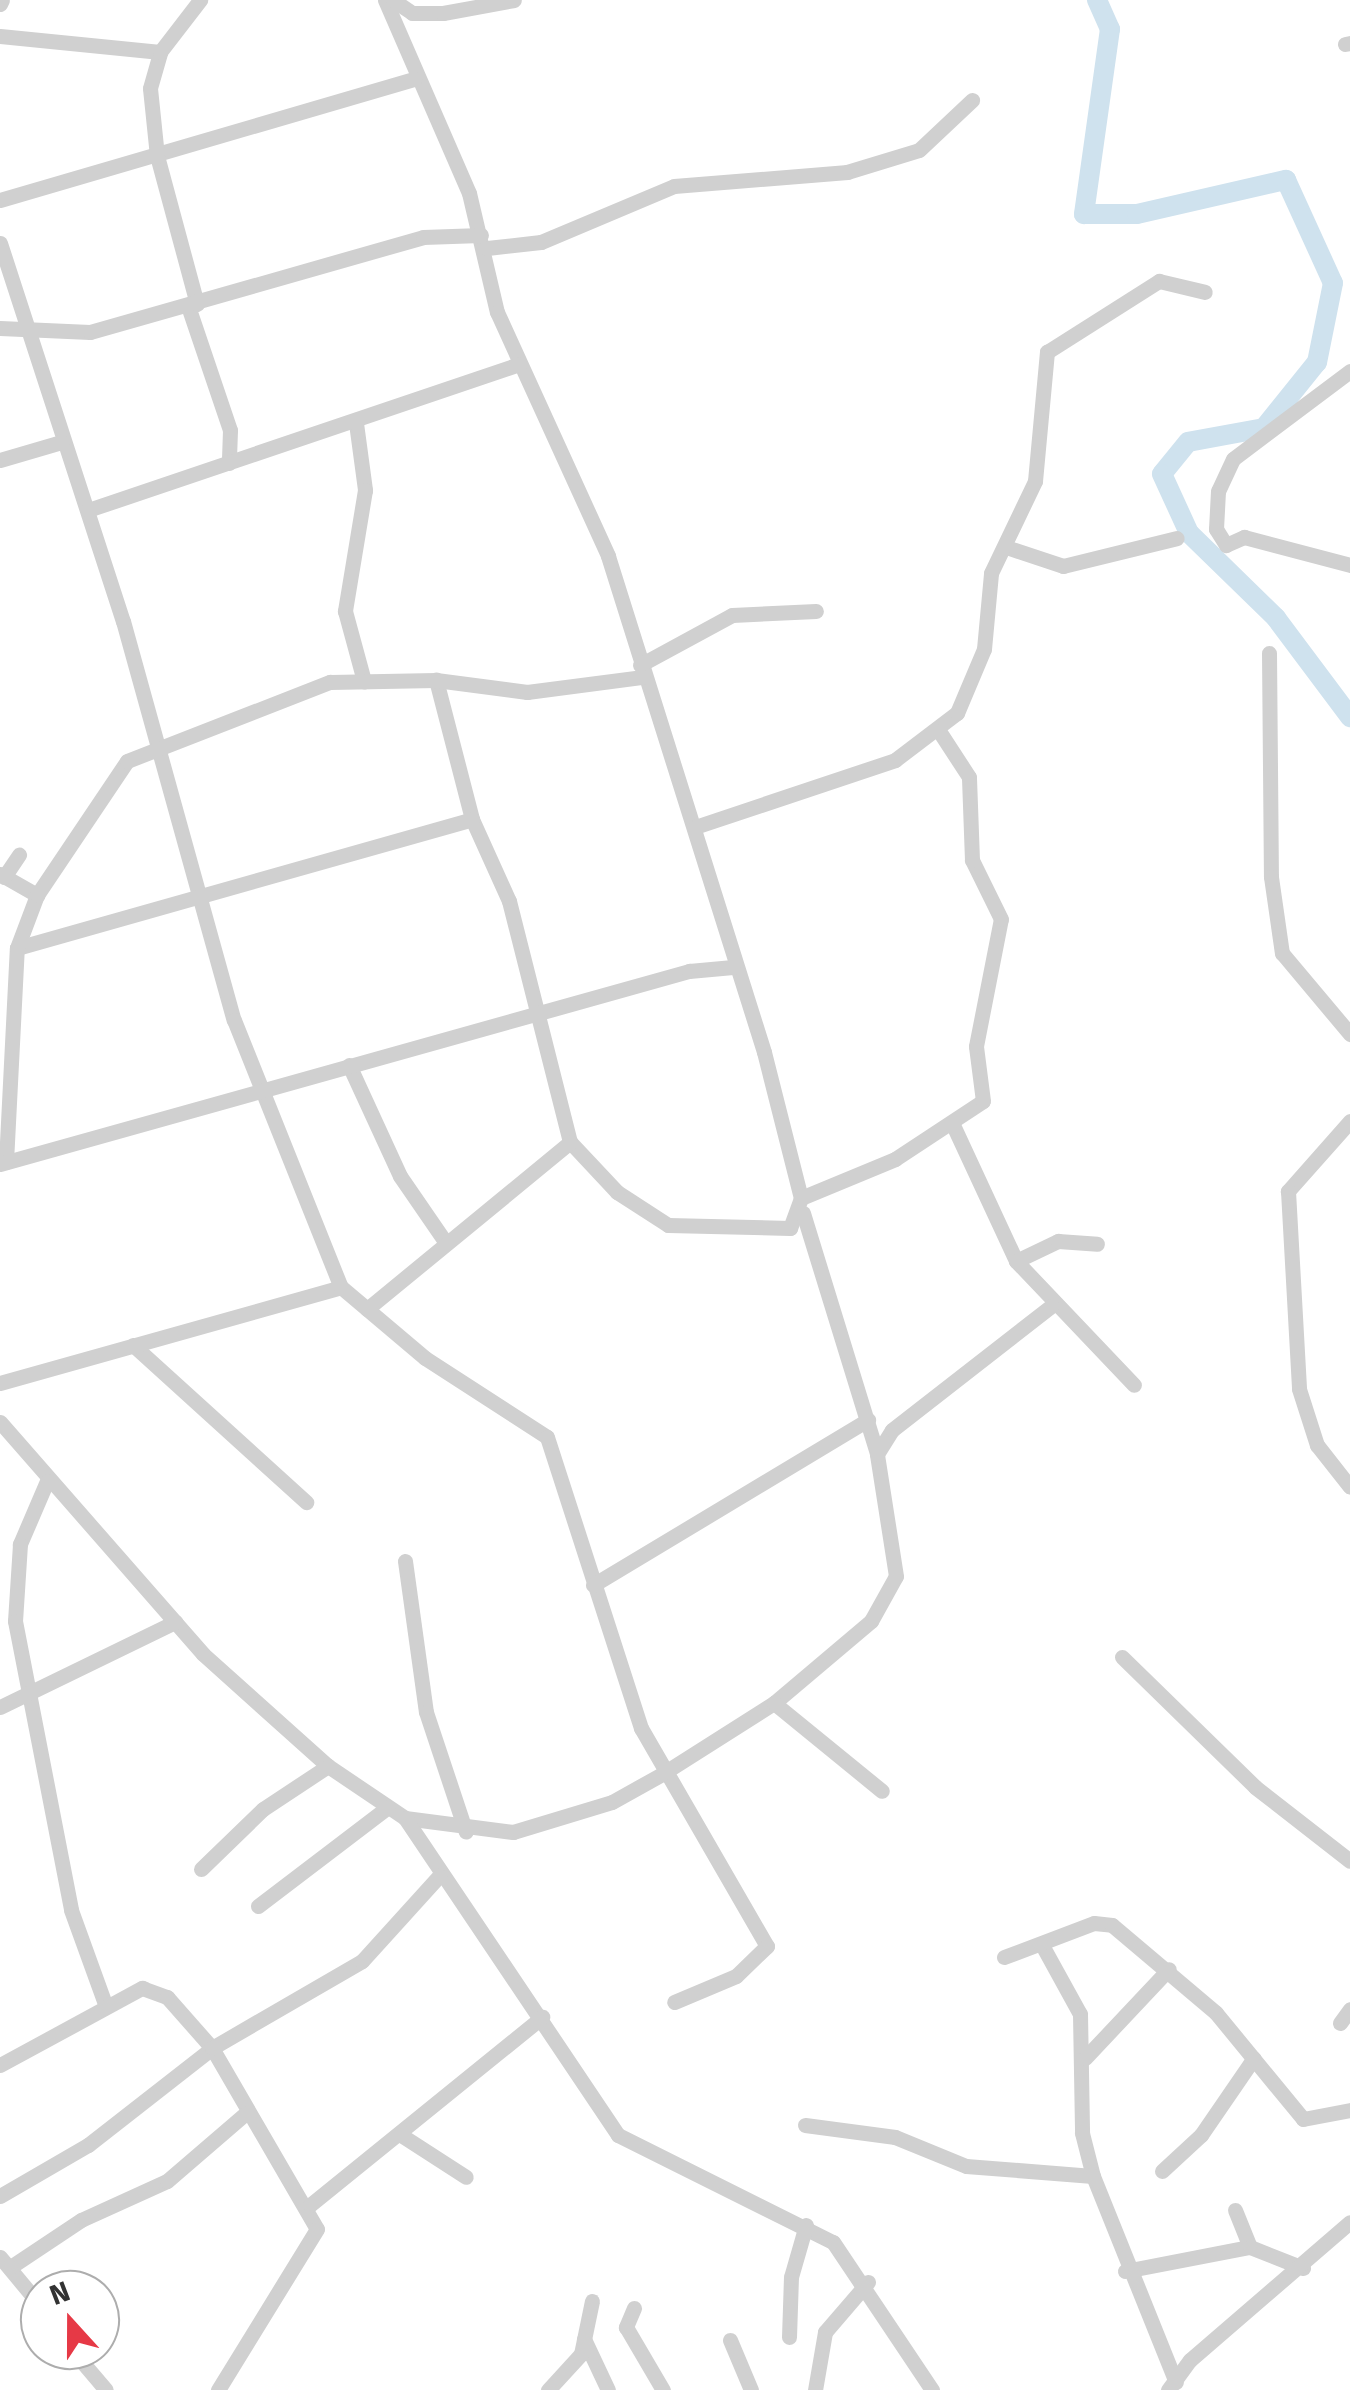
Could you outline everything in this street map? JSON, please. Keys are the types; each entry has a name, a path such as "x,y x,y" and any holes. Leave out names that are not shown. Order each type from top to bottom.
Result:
{"street":[{"path":"200,0 160,52 150,88 157,156 193,305 230,430 229,463"},
{"path":"0,1422 47,1481 175,1622 328,1766 405,1818 466,1832 557,1823 662,1774 774,1703 891,1596 896,1576 877,1454 695,827 608,556 496,312 484,241 385,0"},
{"path":"393,0 412,13 514,0"},
{"path":"0,36 160,52"},
{"path":"0,200 416,79"},
{"path":"0,328 23,333 90,332 423,237 541,242 674,186 847,172 918,150 972,100"},
{"path":"0,243 23,333 88,510 197,897 262,1090 341,1287 547,1438 593,1585 662,1774 696,1815 766,1946 736,1976 674,2002"},
{"path":"695,827 895,760 939,731 974,682 992,573 1035,481 1047,352 1158,281 1205,292"},
{"path":"88,510 356,423 519,364"},
{"path":"1350,371 1233,459 1216,529 1226,545 1244,538 1350,565"},
{"path":"356,423 365,490 345,611 364,682"},
{"path":"0,460 61,442"},
{"path":"1006,547 1063,566 1177,538"},
{"path":"733,967 538,1012 3,1163 17,948 37,894 118,772 155,745 301,687 436,680 527,692 642,671 732,615 816,611"},
{"path":"1269,653 1271,877 1282,953 1350,1034"},
{"path":"436,680 472,820 508,900 570,1142 616,1192 668,1225 774,1232 802,1206 952,1125 983,1101 976,1046 1002,932 972,860 969,777 939,731"},
{"path":"17,948 472,820"},
{"path":"18,855 2,876 37,894"},
{"path":"350,1065 400,1176 446,1244"},
{"path":"1350,1121 1288,1191 1299,1389 1317,1445 1350,1487"},
{"path":"952,1125 1016,1261 1051,1306 1134,1385"},
{"path":"367,1309 570,1142"},
{"path":"1016,1261 1058,1241 1097,1244"},
{"path":"0,1383 341,1287"},
{"path":"877,1454 892,1430 1051,1306"},
{"path":"133,1345 306,1502"},
{"path":"593,1585 868,1420"},
{"path":"47,1481 20,1544 14,1595 71,1910 105,2004"},
{"path":"406,1561 426,1712 466,1832"},
{"path":"0,1708 31,1697 175,1622"},
{"path":"1122,1657 1255,1787 1350,1861"},
{"path":"774,1703 882,1791"},
{"path":"201,1869 263,1809 328,1766"},
{"path":"258,1906 388,1807"},
{"path":"405,1818 440,1876 542,2017 618,2135 806,2224 868,2282 932,2390"},
{"path":"0,2196 88,2145 212,2048 362,1960 440,1876"},
{"path":"1004,1958 1112,1925 1170,1969 1254,2058 1303,2119 1350,2110"},
{"path":"1042,1944 1080,2014 1085,2058 1082,2133 1126,2270 1172,2386"},
{"path":"1085,2058 1170,1969"},
{"path":"0,2065 105,2004 153,1989 212,2048 246,2112 310,2205 314,2238 218,2390"},
{"path":"310,2205 402,2135 542,2017"},
{"path":"1162,2170 1198,2139 1254,2058"},
{"path":"6,2262 81,2220 167,2181 246,2112"},
{"path":"806,2125 895,2138 966,2166 1093,2176"},
{"path":"402,2135 466,2177"},
{"path":"1235,2210 1250,2247"},
{"path":"1172,2386 1190,2360 1303,2268 1350,2222"},
{"path":"789,2336 791,2277 806,2224"},
{"path":"1126,2270 1250,2247 1303,2268"},
{"path":"815,2390 825,2332 868,2282"},
{"path":"548,2390 581,2354 582,2334 592,2302"},
{"path":"634,2308 626,2327 663,2390"},
{"path":"582,2334 608,2390"},
{"path":"730,2340 751,2390"},
{"path":"89,2370 106,2390"}],"waterway":[{"path":"1097,0 1110,29 1084,214 1137,214 1286,180 1333,283 1317,362 1264,428 1188,442 1162,474 1189,533 1276,618 1350,717"}]}
